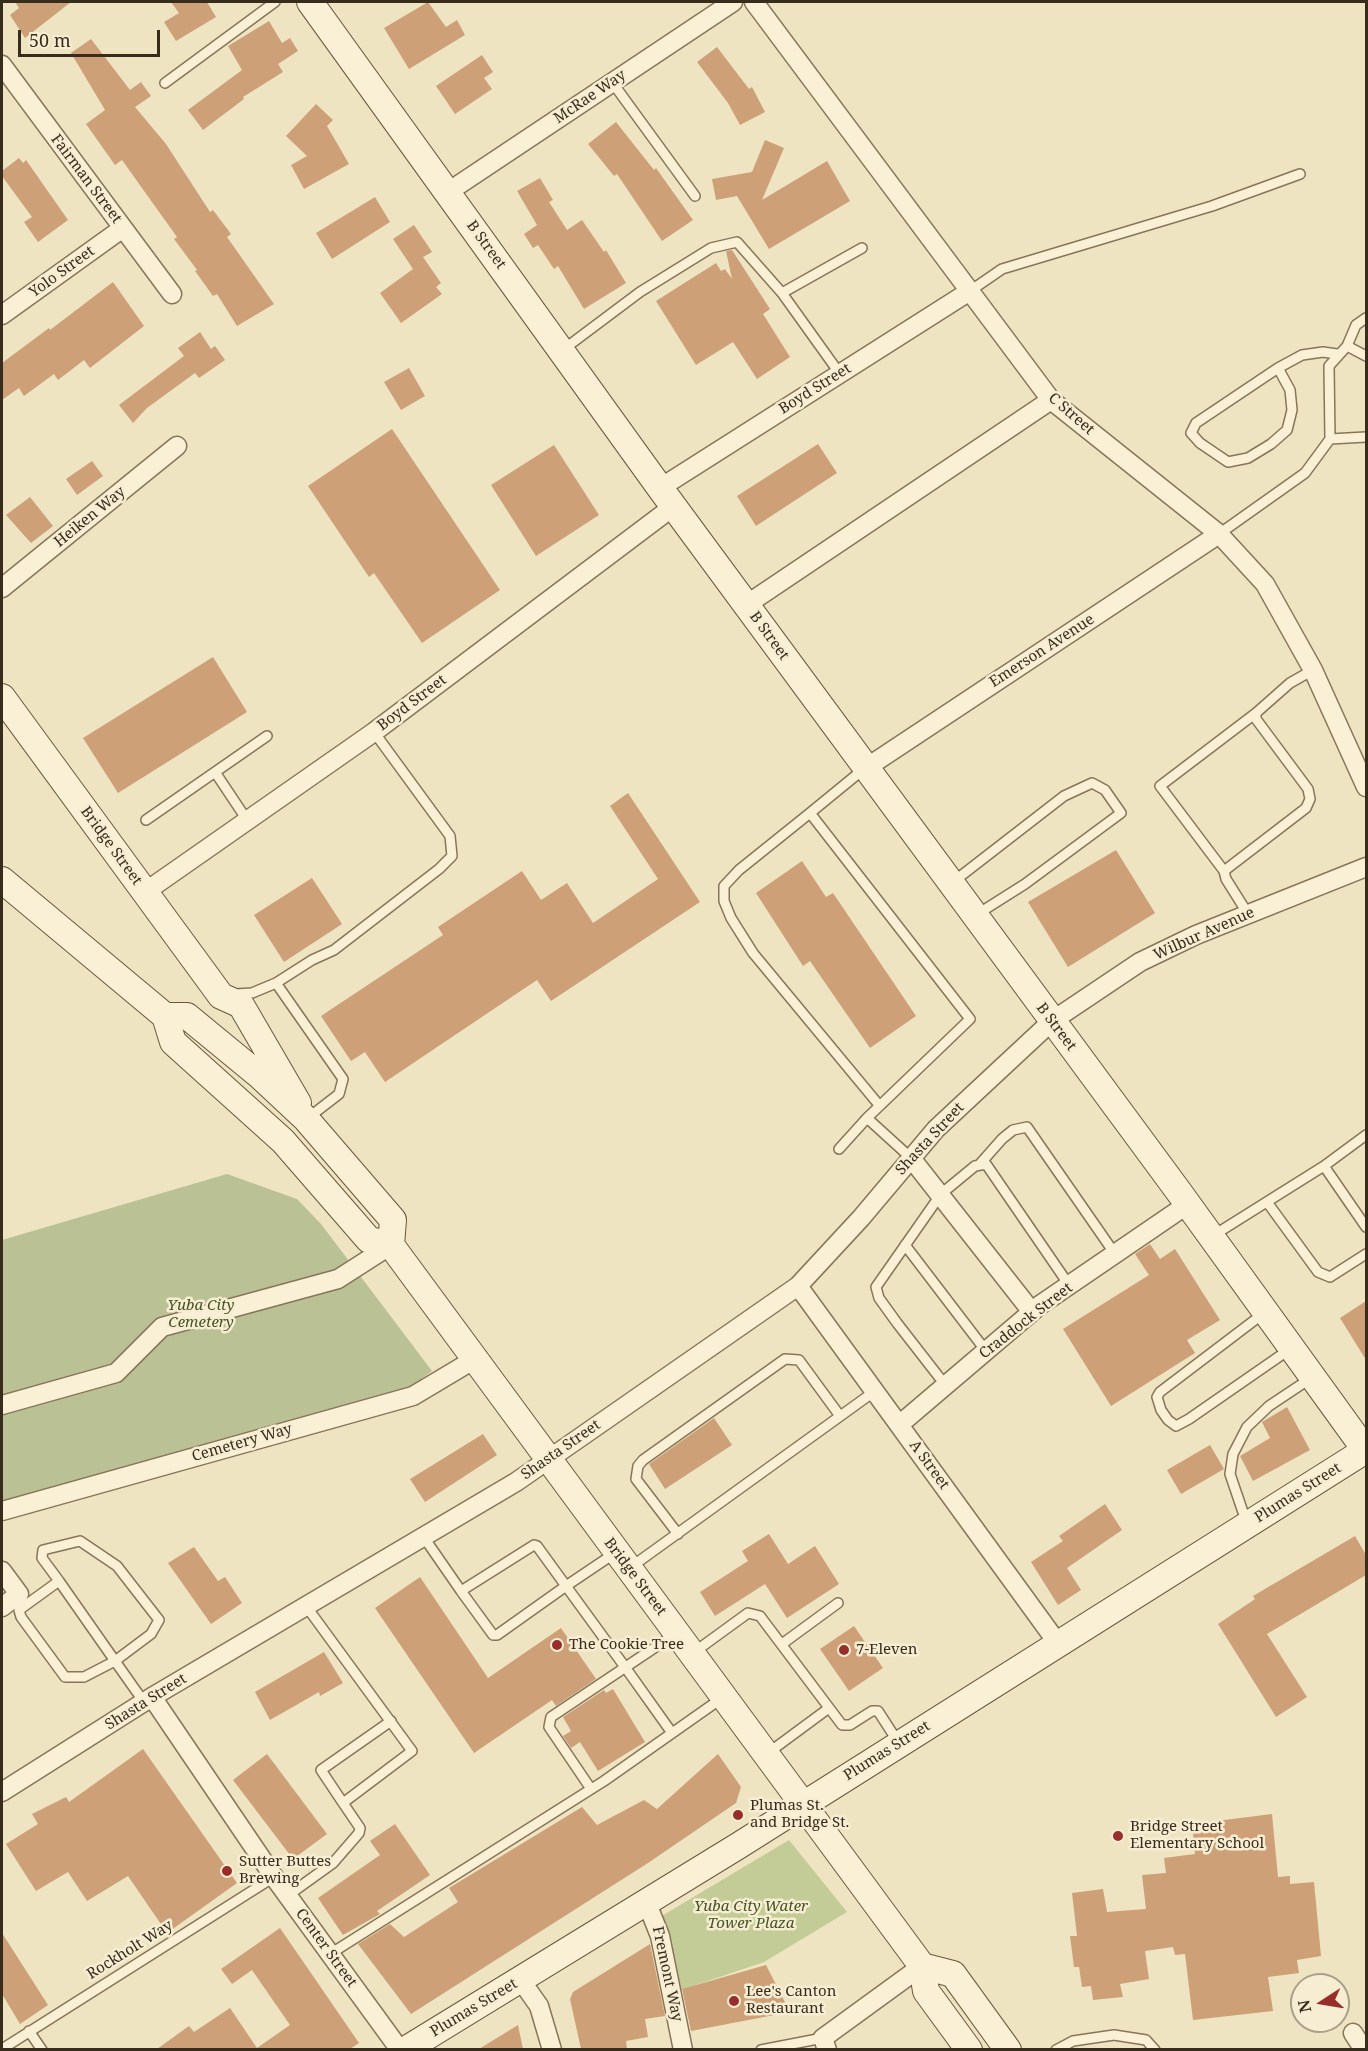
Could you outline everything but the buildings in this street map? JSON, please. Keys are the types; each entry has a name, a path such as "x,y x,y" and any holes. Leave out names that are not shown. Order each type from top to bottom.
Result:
{"street":[{"name":"B Street","path":"310,2 667,497 952,883 974,917 1212,1236 1366,1450"},
{"name":"McRae Way","path":"448,192 733,2"},
{"name":"C Street","path":"756,2 1052,400 1219,534 1265,584 1313,670 1366,787"},
{"name":"Fairman Street","path":"2,65 172,294"},
{"name":"Yolo Street","path":"2,315 123,228"},
{"name":"Boyd Street","path":"145,891 374,732 667,497 840,374 970,291"},
{"name":"B Street","path":"746,605 1052,400"},
{"name":"Heiken Way","path":"2,588 177,446"},
{"name":"Emerson Avenue","path":"866,768 1219,534"},
{"name":"Bridge Street","path":"2,697 221,996"},
{"name":"Wilbur Avenue","path":"1052,1021 1140,962 1196,935 1366,867"},
{"path":"2,880 165,1017 173,1042 283,1141 369,1240 391,1245"},
{"path":"221,996 241,1005 284,1076 306,1119"},
{"path":"165,1017 188,1016 234,1053 306,1119 393,1220 391,1245"},
{"name":"Shasta Street","path":"5,1784 516,1482 798,1286 861,1218 936,1129 1052,1021"},
{"path":"911,1158 1032,1312"},
{"name":"Craddock Street","path":"899,1425 1032,1312 1188,1204"},
{"name":"Bridge Street","path":"391,1245 922,1966 926,1991 969,2049"},
{"path":"2,1405 116,1373 162,1327 338,1279 391,1245"},
{"name":"A Street","path":"798,1286 1059,1645"},
{"name":"Cemetery Way","path":"2,1510 413,1396 475,1359"},
{"name":"Plumas Street","path":"405,2049 804,1804 1366,1450"},
{"path":"2,1571 19,1594 2,1607"},
{"name":"Center Street","path":"148,1700 287,1896 400,2049"},
{"name":"Fremont Way","path":"646,1901 660,1936 683,2049"},
{"path":"825,2044 922,1966 953,1974 1008,2049"},
{"path":"520,1979 538,2006 552,2049"},
{"path":"1353,2033 1364,2049"}],"lane":[{"path":"165,83 275,2"},
{"path":"612,82 695,196"},
{"path":"970,291 1002,269 1212,206 1300,174"},
{"path":"562,351 639,292 711,248 737,242 782,293 840,374"},
{"path":"782,293 862,248"},
{"path":"1219,534 1305,473 1330,439 1329,366 1347,346 1356,325 1366,318"},
{"path":"1347,346 1366,356"},
{"path":"1278,368 1290,390 1292,410 1287,430 1271,444 1248,458 1228,462 1200,443 1191,433 1196,423 1278,368 1302,355 1323,352 1338,354"},
{"path":"1330,439 1366,437"},
{"path":"1248,914 1226,879 1224,871 1160,786 1256,713 1290,683 1313,670"},
{"path":"1224,871 1306,808 1310,799 1308,789 1256,719 1256,713"},
{"path":"221,996 252,993 276,983 312,960 334,950 439,869 452,856 450,836 374,732"},
{"path":"146,820 267,736"},
{"path":"866,768 739,870 724,885 724,901 731,918 753,953 879,1105"},
{"path":"215,772 247,820"},
{"path":"952,883 1064,796 1092,783 1105,790 1121,813 1025,884 974,917"},
{"path":"810,813 970,1019 879,1105 839,1149"},
{"path":"276,983 343,1079 339,1094 306,1119"},
{"path":"867,1118 911,1158"},
{"path":"946,1386 879,1298 876,1287 940,1194 979,1165 1008,1135 1028,1127 1115,1254"},
{"path":"1212,1236 1324,1166 1366,1135"},
{"path":"979,1165 986,1164 1069,1285"},
{"path":"1324,1166 1366,1227"},
{"path":"1267,1202 1318,1272 1329,1277 1366,1254"},
{"path":"905,1245 986,1352"},
{"path":"1266,1312 1160,1392 1157,1397 1167,1420 1176,1426 1189,1419 1292,1348"},
{"path":"678,1534 636,1479 638,1466 643,1460 785,1359 799,1360 840,1416"},
{"path":"1247,1525 1230,1474 1233,1454 1247,1427 1269,1406 1313,1376"},
{"path":"423,1536 493,1635 497,1635 566,1586 678,1534 875,1391"},
{"path":"58,1581 18,1610 65,1677 84,1677 115,1661 151,1634 159,1620 117,1566 80,1541 43,1550 42,1558 58,1581 115,1661 148,1700"},
{"path":"461,1591 534,1545 672,1733"},
{"path":"782,1644 838,1603"},
{"path":"306,1606 412,1751 343,1803"},
{"path":"692,1654 748,1613 760,1616 842,1725 850,1725 872,1711 878,1711 899,1744"},
{"path":"591,1789 549,1727 551,1717 677,1633"},
{"path":"330,1954 591,1789 724,1696"},
{"path":"767,1754 829,1708"},
{"path":"287,1896 333,1863 359,1833 360,1828 321,1770 391,1721"},
{"name":"Rockholt Way","path":"2,2049 274,1877"},
{"path":"29,2031 42,2049"},
{"path":"1056,2049 1073,2041 1114,2035 1146,2040 1155,2049"},
{"path":"761,2049 825,2044"}],"green space":[{"name":"Yuba City Cemetery","path":"227,1174 297,1199 321,1224 432,1371 409,1388 2,1504 2,1240"},
{"name":"Yuba City Water Tower Plaza","path":"789,1840 847,1912 764,1962 672,1993 655,1920"}],"place":[{"name":"The Cookie Tree","path":"557,1645"},
{"name":"7-Eleven","path":"844,1650"},
{"name":"Plumas St. and Bridge St.","path":"738,1815"},
{"name":"Bridge Street Elementary School","path":"1118,1836"},
{"name":"Sutter Buttes Brewing","path":"227,1871"},
{"name":"Lee's Canton Restaurant","path":"734,2001"}]}
